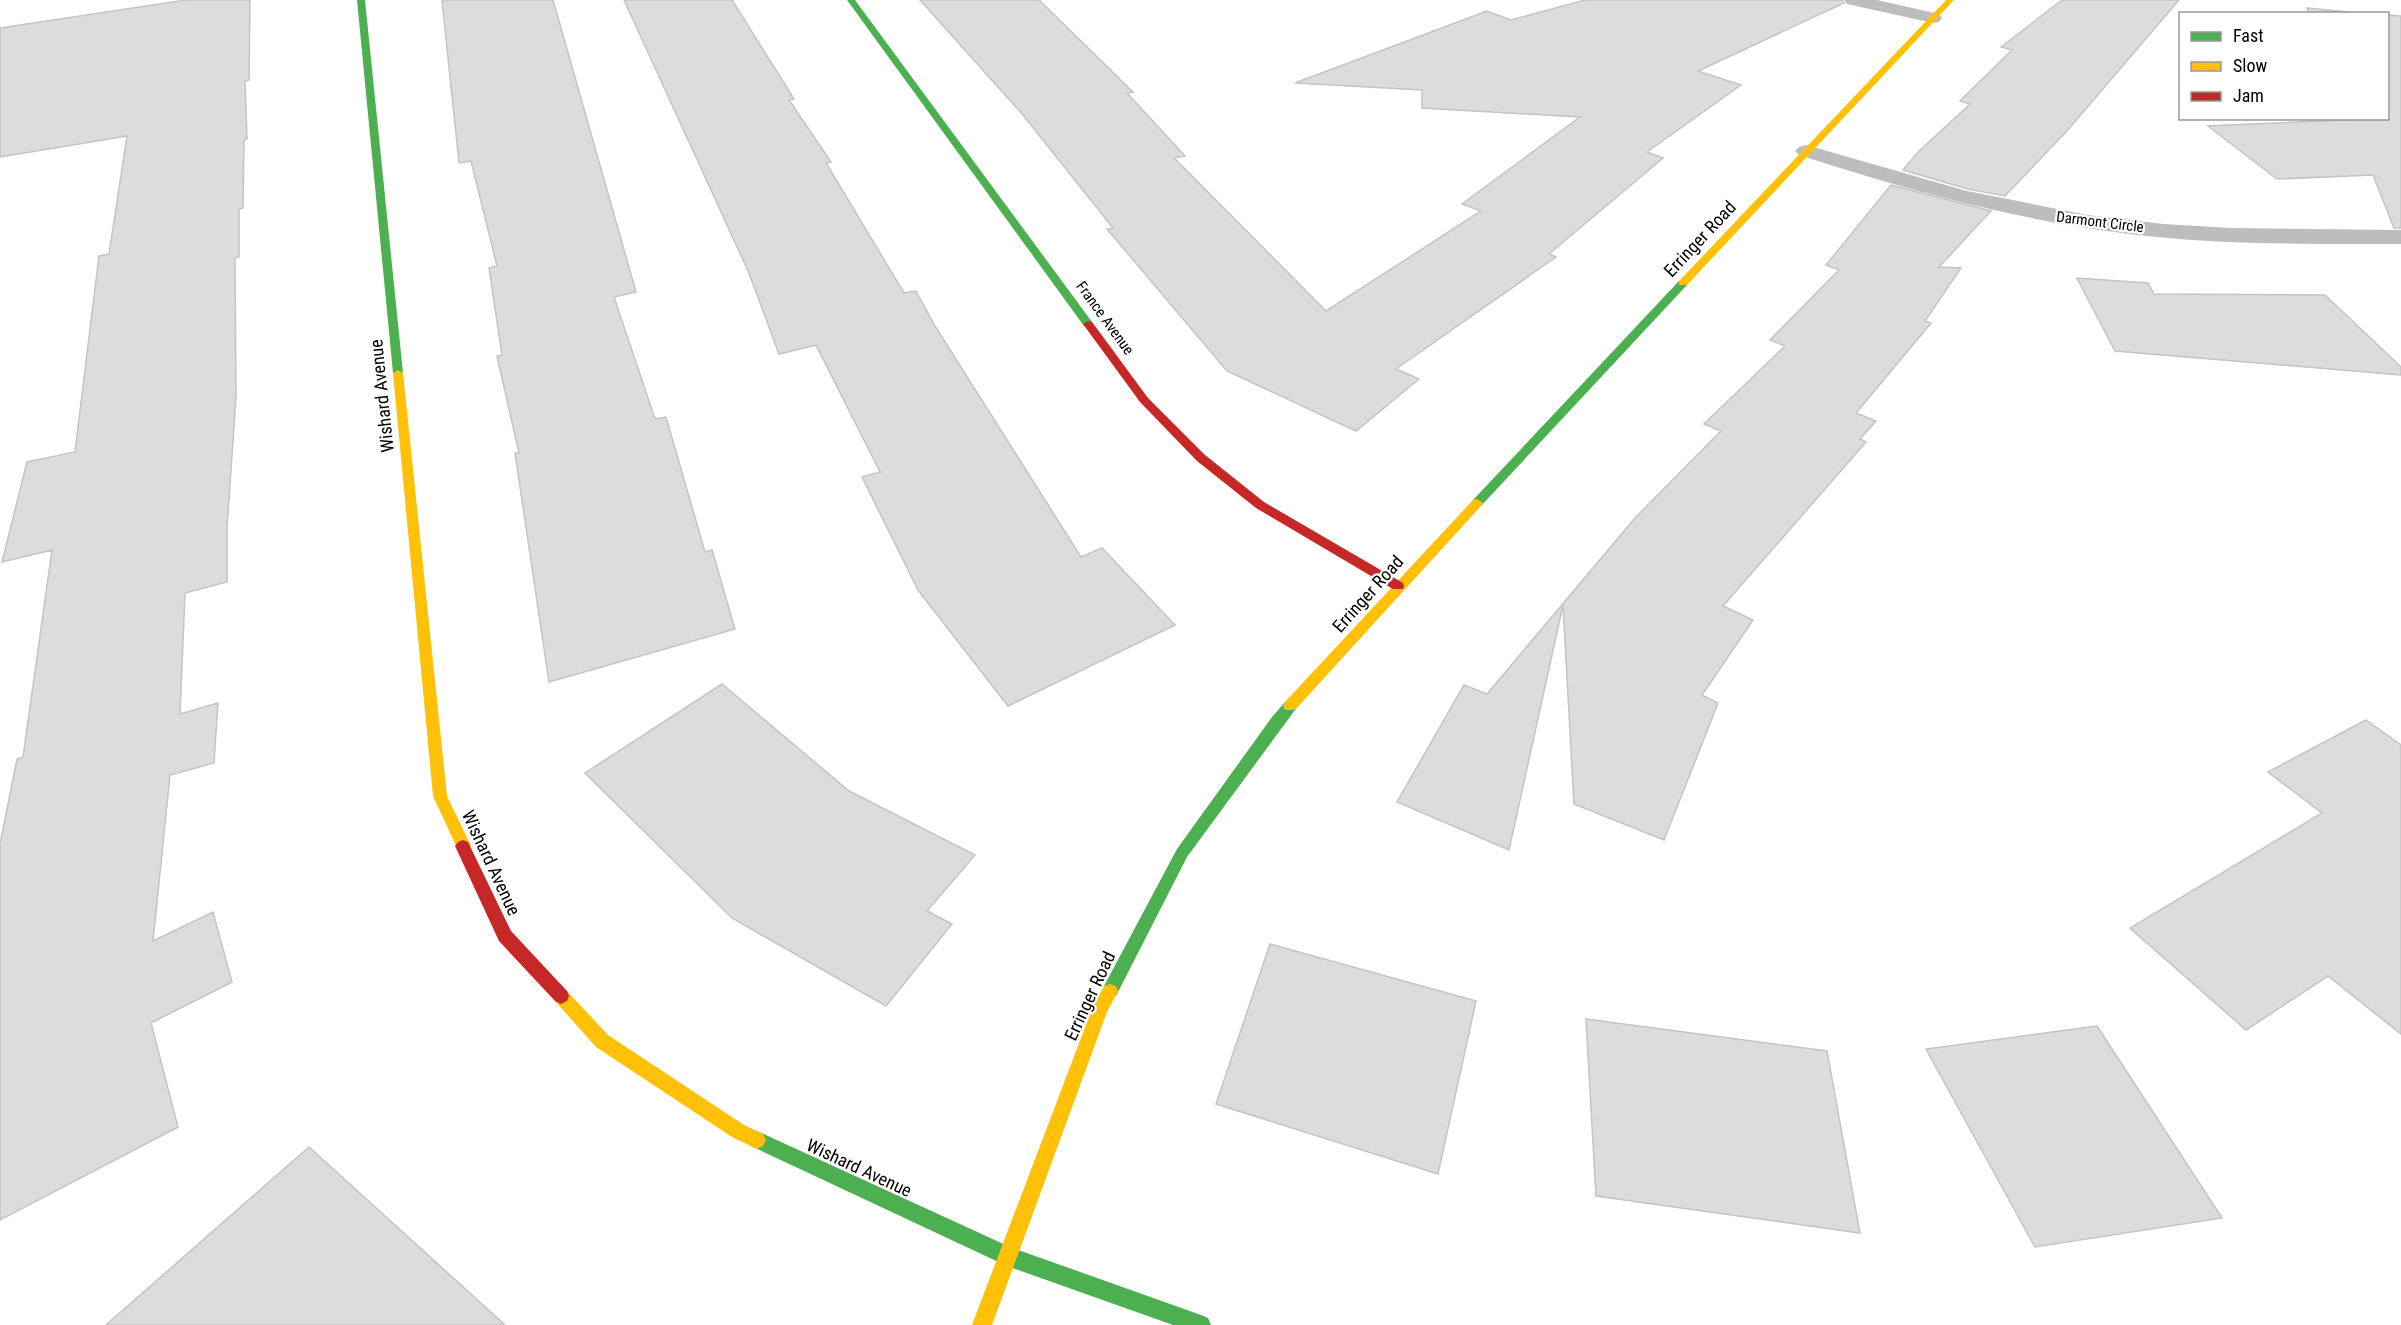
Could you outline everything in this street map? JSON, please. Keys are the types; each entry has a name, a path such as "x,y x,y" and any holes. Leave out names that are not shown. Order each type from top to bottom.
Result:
{"street":[{"name":"Wishard Avenue","path":"361,0 440,796 505,936 602,1041 738,1131 1007,1256 1202,1325"},
{"name":"France Avenue","path":"851,0 1144,400 1201,458 1260,505 1398,586"},
{"path":"1852,0 1933,18"},
{"name":"Erringer Road","path":"982,1325 1100,1009 1182,853 1277,721 1398,586 1950,0"},
{"name":"Darmont Circle","path":"1806,151 1887,178 1968,199 2118,226 2252,236 2401,237"}],"building":[{"path":"186,0 250,0 249,80 245,81 247,139 244,140 243,208 239,209 239,257 235,258 236,397 227,527 227,582 185,593 180,714 218,703 214,763 170,775 153,941 213,912 232,982 151,1023 178,1127 0,1220 0,844 17,759 23,757 52,550 2,562 27,462 75,452 99,256 109,254 127,136 0,157 0,28"},
{"path":"442,0 553,0 636,292 614,297 655,419 666,417 705,552 712,550 735,629 549,682 515,453 519,453 497,356 502,355 489,268 497,266 471,161 459,163"},
{"path":"624,0 732,0 794,99 789,100 831,162 826,163 904,293 916,291 935,326 1081,557 1102,548 1175,625 1008,706 918,590 862,477 880,472 816,345 779,354 749,273"},
{"path":"920,0 1039,0 1133,92 1127,93 1185,156 1174,158 1326,311 1481,211 1462,204 1580,117 1422,108 1422,90 1295,83 1487,11 1511,20 1585,0 1842,0 1844,3 1698,71 1741,85 1647,152 1663,158 1549,254 1556,257 1396,369 1419,379 1356,431 1227,371 1107,229 1113,228 1023,115"},
{"path":"2062,0 2179,0 2067,131 2005,196 1968,189 1903,170 1917,153 1970,104 1960,101 2012,50 2001,47"},
{"path":"2307,8 2348,12 2308,12"},
{"path":"2389,15 2401,16 2401,228 2394,228 2373,175 2277,179 2208,126 2389,120"},
{"path":"1891,185 1991,211 1939,267 1961,268 1925,321 1931,323 1856,413 1876,421 1860,439 1866,442 1723,606 1753,620 1702,695 1718,703 1664,840 1574,804 1563,605 1509,850 1397,802 1464,685 1487,694 1635,518 1721,431 1704,424 1785,346 1770,340 1839,270 1826,265"},
{"path":"2077,278 2148,283 2154,294 2325,295 2401,367 2401,375 2115,351"},
{"path":"722,684 849,791 975,855 927,911 952,924 886,1006 732,918 585,773"},
{"path":"2366,720 2401,745 2401,1034 2328,976 2246,1030 2130,928 2322,813 2268,772"},
{"path":"1270,944 1476,1001 1438,1174 1216,1104"},
{"path":"1586,1019 1827,1051 1860,1233 1596,1196"},
{"path":"2097,1026 2222,1218 2035,1247 1926,1049"},
{"path":"309,1147 505,1325 106,1325"}],"traffic: fast":[{"path":"361,0 398,373"},
{"path":"851,0 1088,324"},
{"path":"1477,503 1683,283"},
{"path":"1110,991 1182,853 1290,706"},
{"path":"757,1140 1007,1256 1201,1325"}],"traffic: slow":[{"path":"1683,283 1950,0"},
{"path":"398,373 440,796 463,846"},
{"path":"1290,706 1477,503"},
{"path":"982,1325 1100,1009 1110,991"},
{"path":"561,996 602,1041 738,1131 757,1140"}],"traffic: jam":[{"path":"1088,324 1144,400 1201,458 1260,505 1398,586"},
{"path":"463,846 505,936 561,996"}]}
